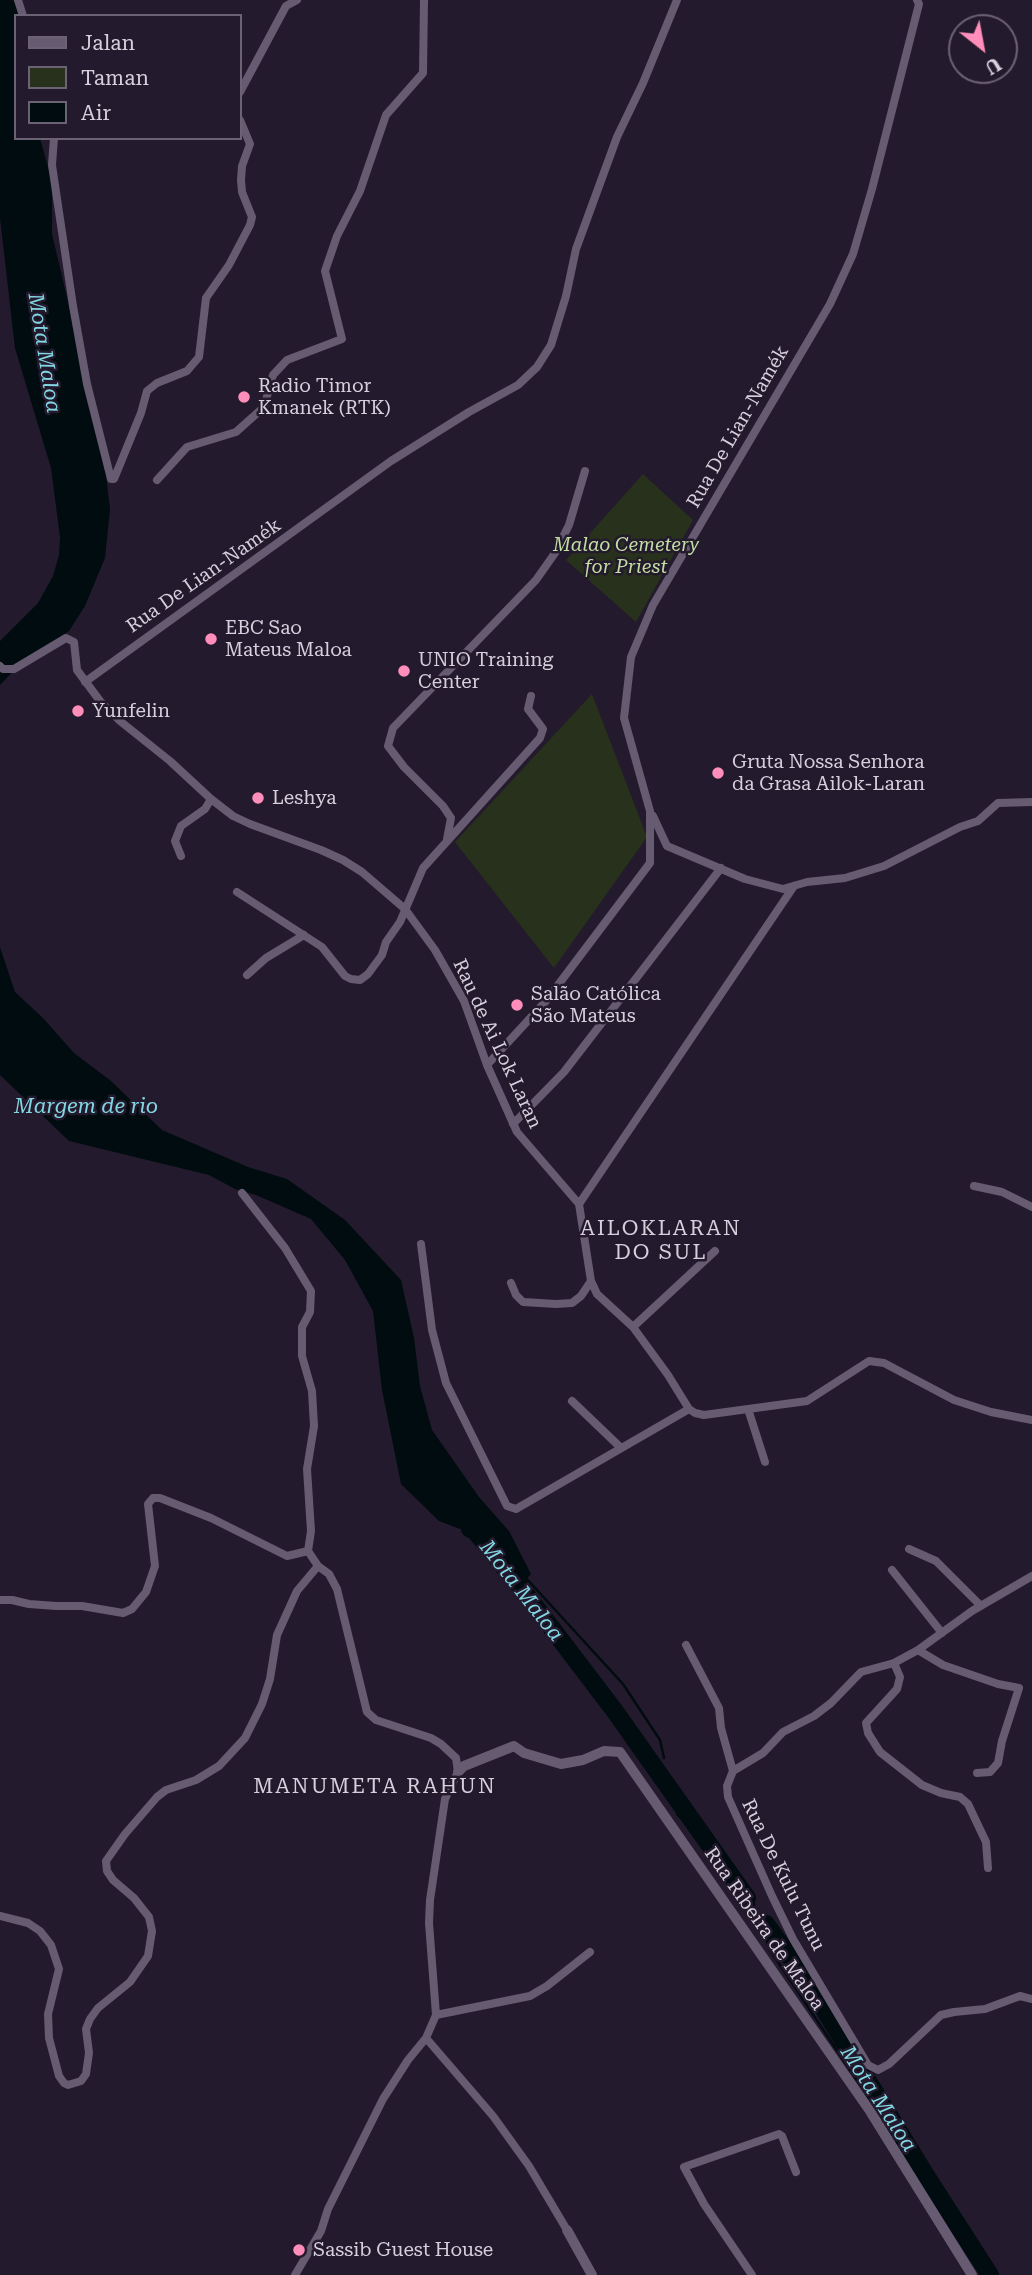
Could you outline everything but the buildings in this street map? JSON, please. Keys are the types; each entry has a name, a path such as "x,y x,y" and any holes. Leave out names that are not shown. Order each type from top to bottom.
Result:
{"street":[{"path":"242,88 286,6 297,0"},
{"path":"157,481 187,447 236,432 264,407 273,375 288,360 342,339 325,271 337,236 360,191 386,115 424,73 424,0"},
{"name":"Rua De Lian-Namék","path":"85,682 391,461 518,385 537,368 551,345 566,296 576,249 608,159 677,0"},
{"name":"Rua De Lian-Namék","path":"487,1065 546,1002 650,863 650,811 624,718 631,657 653,605 830,304 853,254 919,4 917,0"},
{"path":"54,140 52,165 73,306 87,384 111,478 114,479 141,413 146,391 164,379 187,371 199,357 206,298 229,265 250,225 252,217 242,192 241,180 242,166 250,144 242,125"},
{"path":"444,845 451,818 388,746 393,728 536,580 555,553 569,525 584,471"},
{"path":"0,666 3,669 14,669 66,638 74,642 77,670 85,682"},
{"name":"Rau de Ai Lok Laran","path":"85,682 120,721 233,816 342,860 362,872 405,909 442,960 464,1001 487,1065 516,1132 579,1204"},
{"path":"237,892 322,947 345,976 359,979 368,974 383,955 386,942 393,934 423,868 541,738 543,729 528,709 531,696"},
{"path":"181,856 175,841 181,825 205,809 211,799"},
{"path":"650,811 667,846 745,879 783,889 807,882 845,878 884,866 960,827 978,821 998,803 1032,802"},
{"path":"513,1124 564,1072 721,868"},
{"path":"794,886 579,1204 591,1281 597,1293 633,1327 689,1409 704,1415 807,1401 869,1361 884,1363 954,1400 991,1412 1032,1420"},
{"path":"247,975 266,958 304,935"},
{"path":"974,1186 1002,1192 1032,1207"},
{"path":"242,1193 285,1248 311,1291 310,1312 302,1327 302,1356 312,1391 314,1426 307,1469 311,1531 308,1551 318,1566 329,1574 337,1588 367,1712 376,1720 441,1744 456,1758 458,1772 445,1799 430,1900 429,1923 436,2015 426,2038 383,2099 328,2209 321,2231 295,2275"},
{"path":"421,1244 432,1330 446,1383 507,1506 516,1509 689,1409"},
{"path":"633,1327 715,1251"},
{"path":"511,1283 516,1295 523,1302 556,1304 572,1303 591,1281"},
{"path":"572,1401 620,1447"},
{"path":"748,1409 765,1462"},
{"path":"0,1600 82,1606 122,1613 132,1609 146,1592 155,1566 148,1504 153,1499 160,1498 211,1518 287,1556 308,1551"},
{"path":"909,1549 936,1561 981,1606"},
{"path":"0,1916 28,1923 40,1931 51,1945 59,1969 48,2014 51,2045 59,2076 64,2083 68,2085 81,2081 86,2074 89,2048 86,2029 90,2019 130,1982 148,1956 152,1931 149,1917 134,1898 113,1880 107,1871 106,1861 157,1797 166,1790 196,1780 219,1766 245,1738 262,1704 270,1679 277,1635 297,1591 318,1566"},
{"path":"892,1570 942,1633"},
{"path":"687,1645 719,1708 721,1728 733,1771 763,1753 783,1732 814,1716 831,1703 862,1672 894,1663 918,1650 981,1606 1032,1576"},
{"path":"918,1650 943,1665 998,1684 1019,1688 998,1763 990,1772 977,1773"},
{"path":"894,1663 900,1677 897,1689 866,1723 867,1733 880,1752 922,1785 960,1797 968,1804 986,1842 988,1868"},
{"name":"Rua Ribeira de Maloa","path":"458,1772 464,1766 513,1746 524,1753 561,1764 583,1760 604,1751 620,1752 870,2110 972,2275"},
{"name":"Rua De Kulu Tunu","path":"733,1771 727,1786 728,1797 757,1864 793,1939 868,2065 878,2070 889,2064 941,2015 985,2010 1020,1996 1032,1999"},
{"path":"436,2015 530,1996 590,1952"},
{"path":"426,2038 493,2116 529,2166 592,2275"},
{"path":"752,2275 704,2204 684,2167 779,2134 796,2172"}],"green space":[{"name":"Malao Cemetery for Priest","path":"643,474 693,520 636,622 566,560"},
{"path":"592,694 647,837 554,968 455,842"}],"water":[{"path":"0,0 13,0 19,14 14,14 14,140 41,140 52,182 52,234 103,450 110,509 105,558 85,606 69,631 27,657 0,685 0,641 38,603 53,576 59,555 60,537 51,468 15,348 0,218"},
{"name":"Margem de rio","path":"0,947 15,992 74,1053 111,1081 162,1130 248,1167 287,1179 345,1220 401,1280 414,1338 420,1386 432,1430 479,1497 509,1531 531,1574 524,1582 476,1535 439,1521 401,1484 382,1390 373,1311 345,1260 311,1219 256,1195 235,1189 209,1175 69,1141 0,1075"}],"waterway":[{"name":"Mota Maloa","path":"470,1529 475,1531 525,1593 614,1710 747,1898"},
{"path":"526,1578 623,1684 660,1740 664,1758"},
{"path":"677,1814 686,1823"},
{"path":"737,1875 747,1885 770,1950 987,2275"},
{"name":"Mota Maloa","path":"766,1924 803,1975 990,2275"}],"place":[{"name":"Radio Timor Kmanek (RTK)","path":"244,397"},
{"name":"EBC Sao Mateus Maloa","path":"211,639"},
{"name":"UNIO Training Center","path":"404,671"},
{"name":"Yunfelin","path":"78,711"},
{"name":"Gruta Nossa Senhora da Grasa Ailok-Laran","path":"718,773"},
{"name":"Leshya","path":"258,798"},
{"name":"Salão Católica São Mateus","path":"517,1005"},
{"name":"Sassib Guest House","path":"299,2250"}],"district":[{"name":"AILOKLARAN DO SUL","path":"661,1241"},
{"name":"MANUMETA RAHUN","path":"375,1787"}]}
